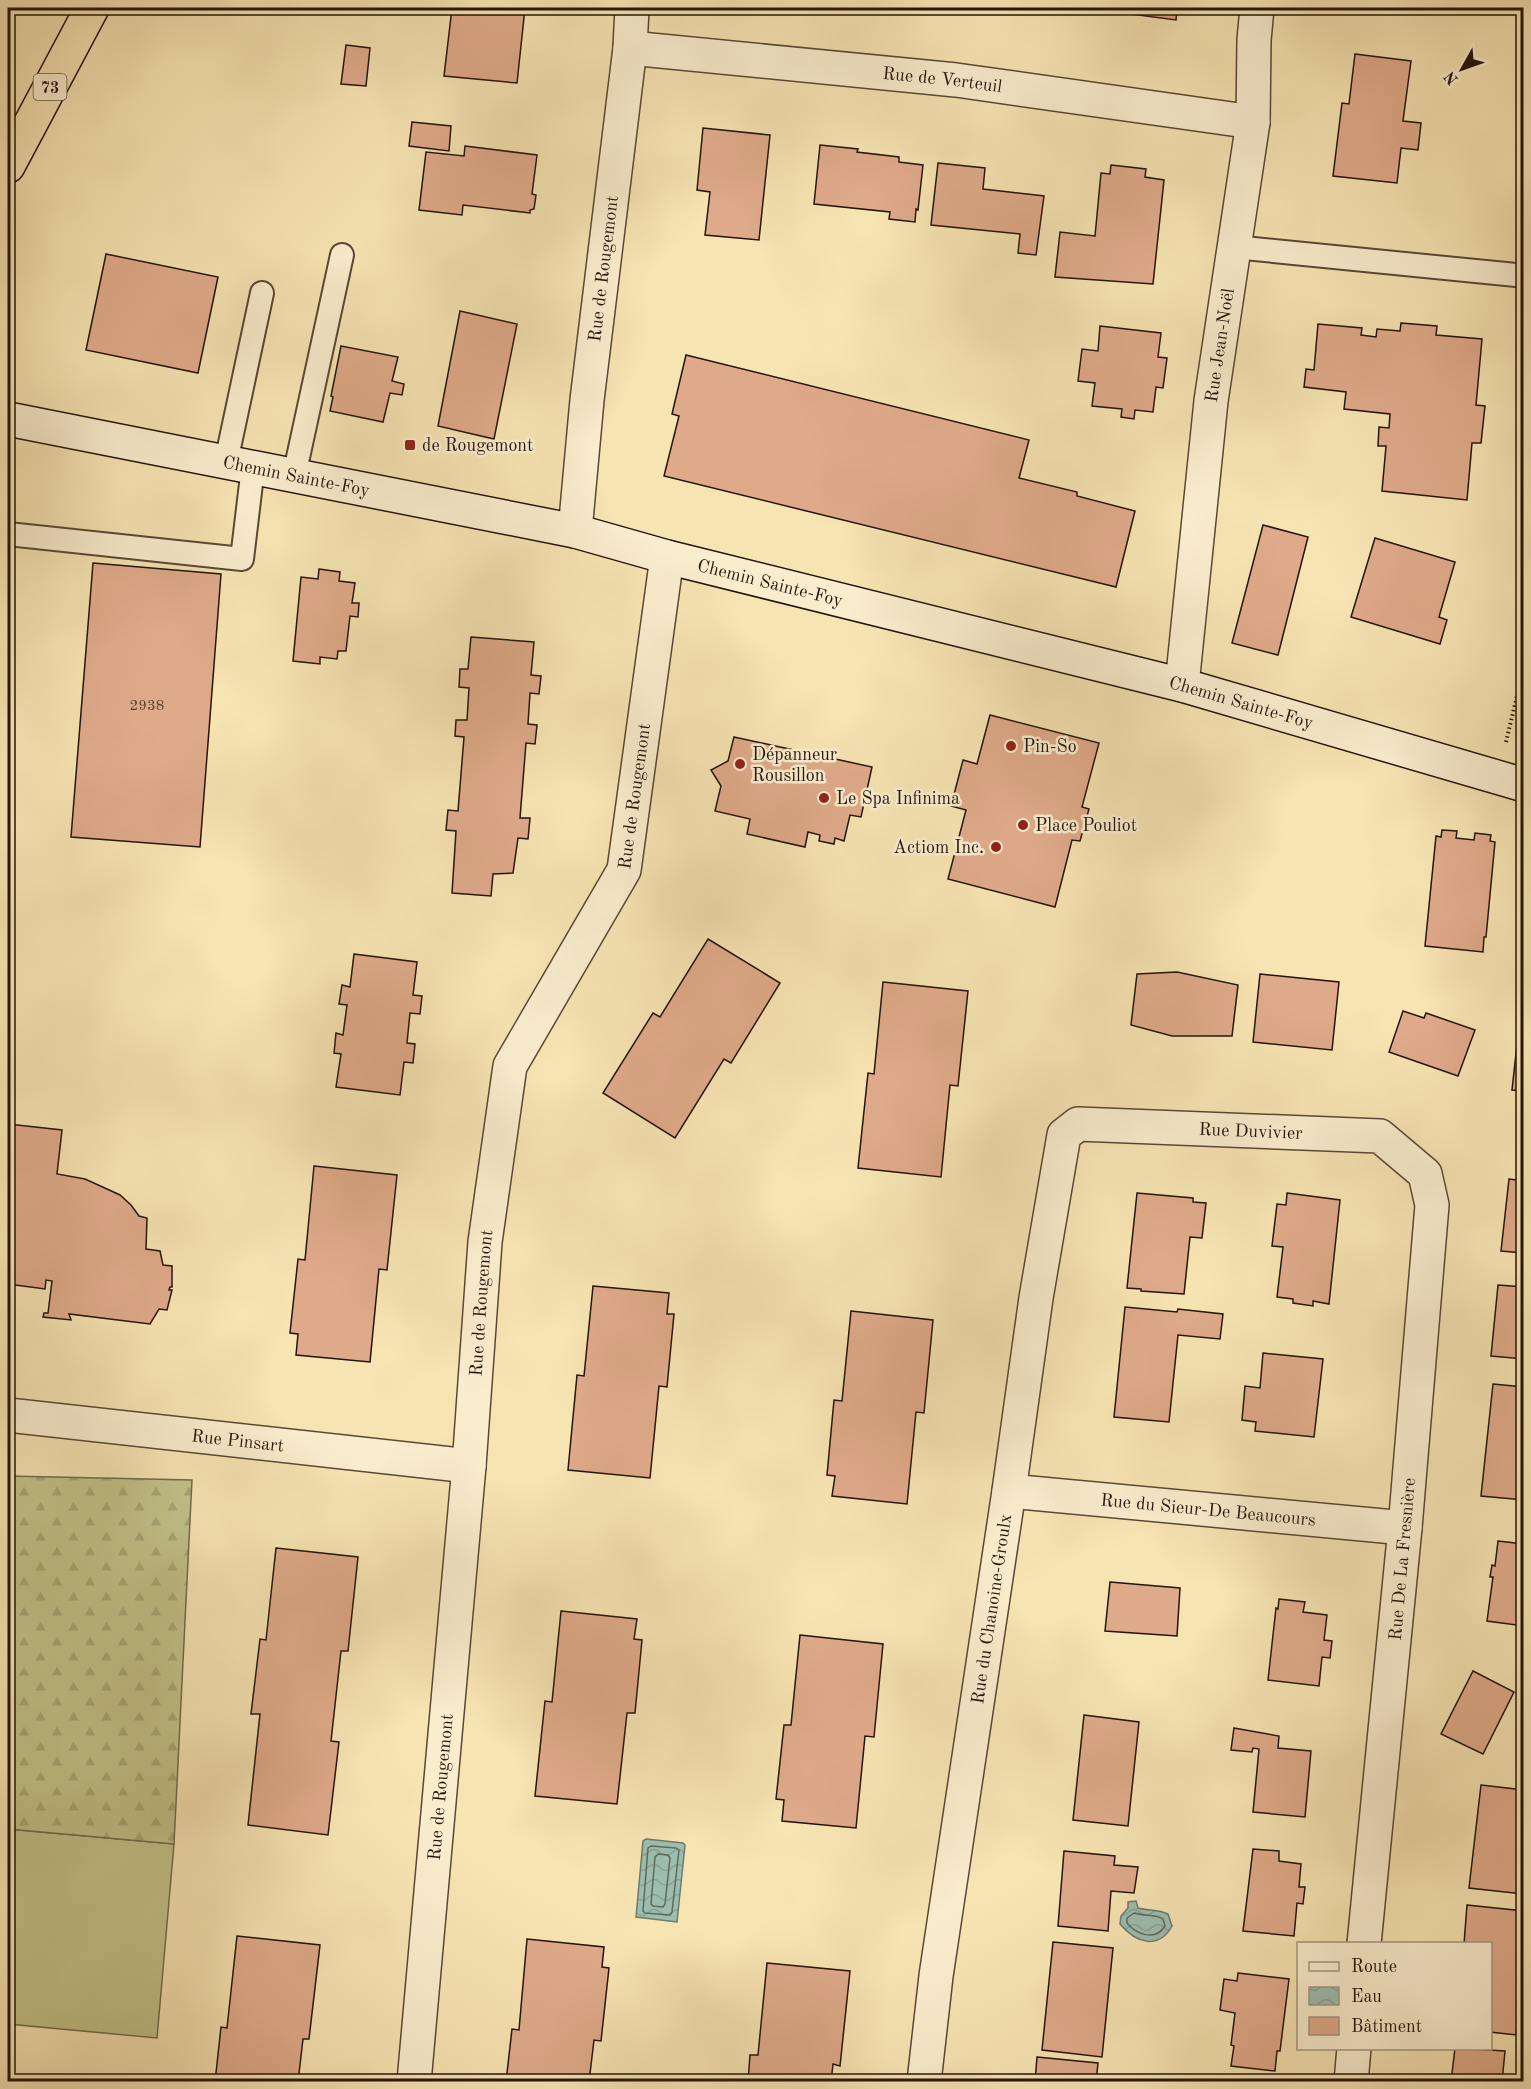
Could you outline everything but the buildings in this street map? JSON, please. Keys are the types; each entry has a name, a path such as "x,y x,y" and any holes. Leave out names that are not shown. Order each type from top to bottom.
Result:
{"highway":[{"name":"73","path":"8,166 92,8"}],"street":[{"name":"Rue de Rougemont","path":"575,531 587,400 630,48 632,8"},
{"name":"Rue Jean-Noël","path":"1182,685 1211,401 1253,122 1254,40 1257,8"},
{"name":"Rue de Verteuil","path":"630,48 956,80 1253,122"},
{"name":"Chemin Sainte-Foy","path":"8,419 575,531 668,557 1182,685 1511,782"},
{"name":"Rue de Rougemont","path":"414,2082 469,1466 485,1242 510,1066 624,870 668,557"},
{"name":"Rue Duvivier","path":"1064,1135 1078,1124 1380,1136 1425,1174"},
{"name":"Rue du Chanoine-Groulx","path":"924,2082 936,1976 1036,1298 1064,1135"},
{"name":"Rue De La Fresnière","path":"1364,1942 1405,1528 1432,1205 1425,1174"},
{"name":"Rue Pinsart","path":"8,1415 469,1466"},
{"name":"Rue du Sieur-De Beaucours","path":"1009,1491 1405,1528"},
{"path":"1351,2082 1354,2050"}],"lane":[{"path":"1234,248 1516,275"},
{"path":"294,476 342,255"},
{"path":"8,534 242,560 240,465 262,293"}],"path":[{"path":"1511,782 1524,666"}],"green space":[{"path":"8,1476 192,1480 174,1844 8,1829"},
{"path":"8,1829 174,1844 157,2038 8,2024"}],"water":[{"path":"646,1839 685,1845 677,1922 636,1917 643,1841"},
{"path":"1136,1901 1138,1908 1168,1914 1172,1926 1160,1939 1146,1941 1139,1939 1120,1924 1121,1916 1128,1908 1128,1902"}],"place":[{"name":"de Rougemont","path":"410,445"},
{"name":"Pin-So","path":"1011,746"},
{"name":"Dépanneur Rousillon","path":"740,764"},
{"name":"Le Spa Infinima","path":"824,798"},
{"name":"Place Pouliot","path":"1023,825"},
{"name":"Actiom Inc.","path":"996,847"}]}
